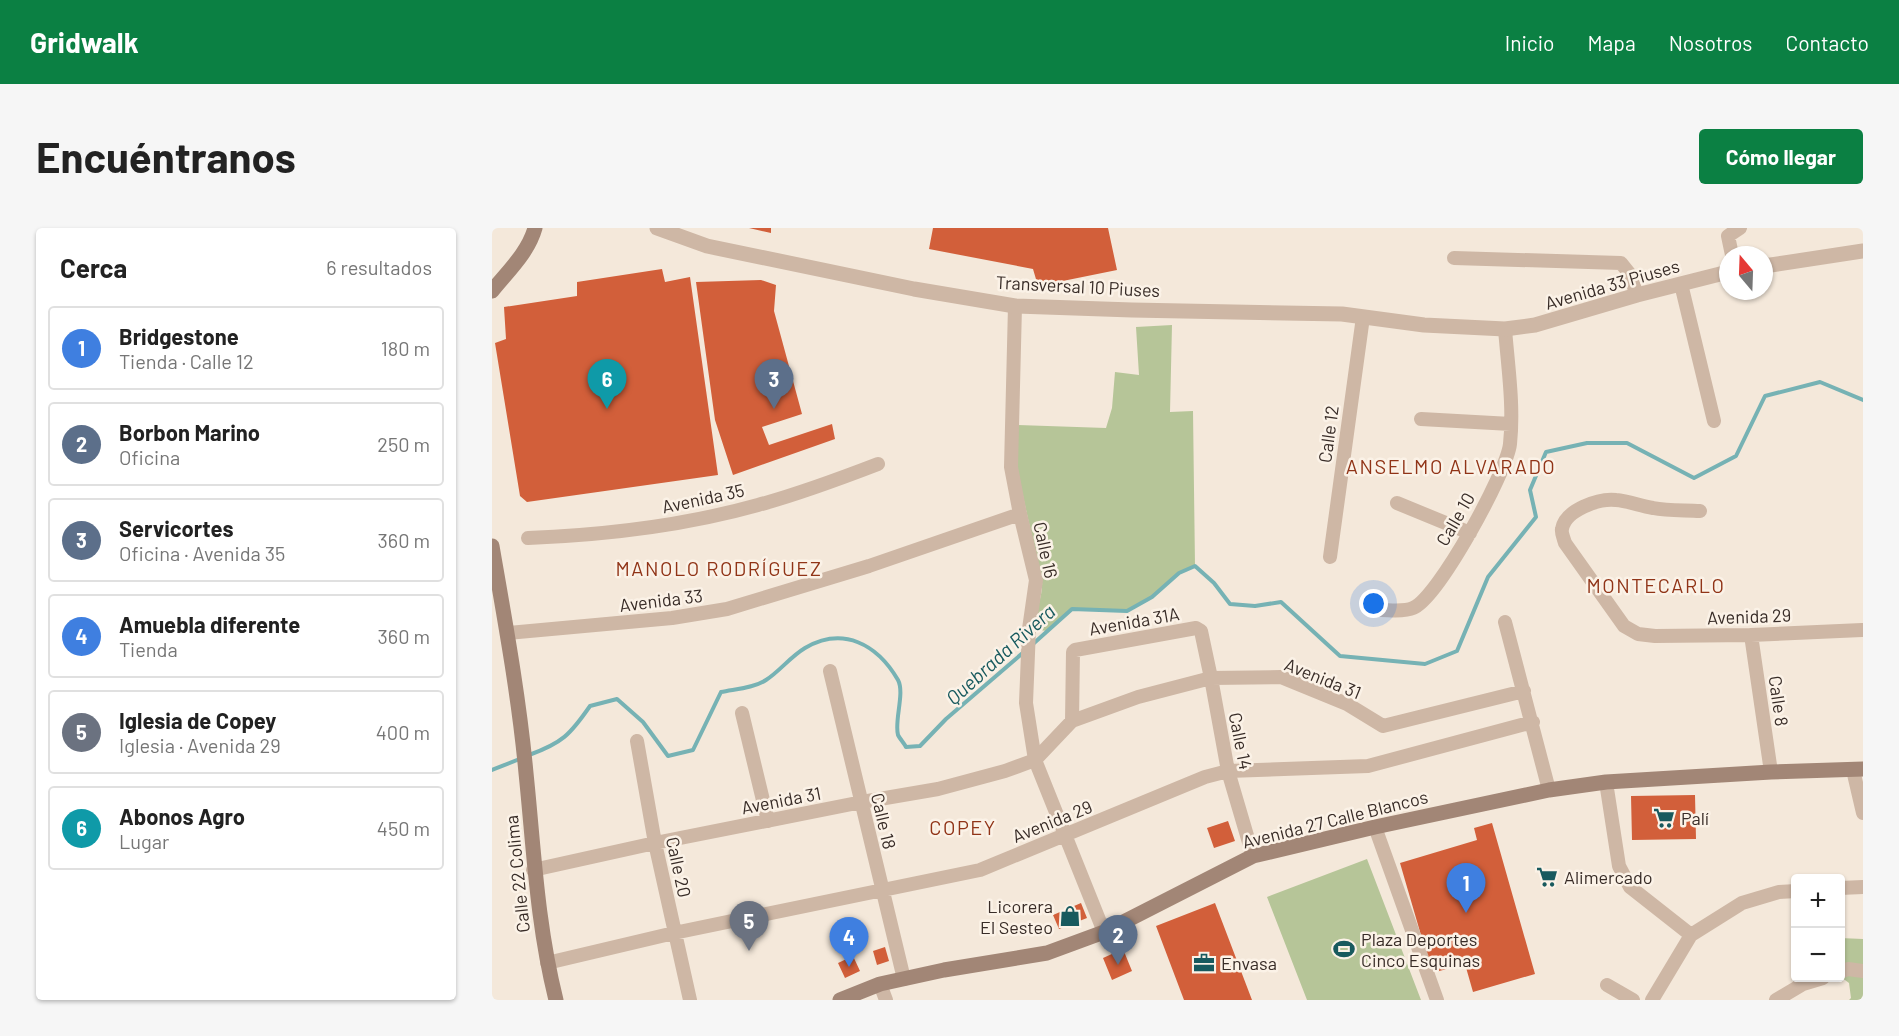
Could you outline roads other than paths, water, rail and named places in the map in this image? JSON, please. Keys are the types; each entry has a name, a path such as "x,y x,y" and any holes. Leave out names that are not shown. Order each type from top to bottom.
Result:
{"main road":[{"path":"492,291 531,241 535,228"},
{"name":"Calle 22 Colima","path":"492,546 523,742 534,870 547,963 556,1000"},
{"name":"Avenida 27 Calle Blancos","path":"840,1000 880,984 944,970 1047,953 1104,932 1253,856 1375,827 1549,790 1606,782 1858,769"}],"street":[{"name":"Transversal 10 Piuses","path":"657,228 706,246 914,289 1015,306 1342,314 1424,325 1505,329"},
{"path":"1730,246 1728,236 1740,228"},
{"path":"1773,265 1863,251"},
{"path":"1454,258 1621,263 1629,273 1638,296"},
{"name":"Avenida 33 Piuses","path":"1505,329 1535,325 1719,274"},
{"path":"1681,284 1714,422"},
{"name":"Calle 16","path":"1015,306 1011,467 1036,580 1029,629 1026,703 1035,760 1104,932"},
{"name":"Calle 12","path":"1330,557 1363,317"},
{"name":"Calle 10","path":"1382,610 1413,608 1427,596 1470,533 1502,469 1510,447 1511,424 1505,329"},
{"path":"1421,419 1511,424"},
{"name":"Avenida 35","path":"528,538 574,536 660,526 712,516 758,505 841,479 878,464"},
{"name":"Avenida 29","path":"1700,511 1654,508 1630,502 1600,500 1584,506 1566,519 1561,531 1565,543 1624,626 1638,634 1655,636 1751,635 1862,630"},
{"path":"1397,503 1470,533"},
{"name":"Avenida 33","path":"507,633 672,618 727,609 869,566 1020,514"},
{"path":"1505,622 1549,790"},
{"name":"Avenida 31A","path":"1072,721 1073,652 1075,650 1194,628 1201,631"},
{"name":"Calle 14","path":"1201,631 1228,771 1253,856"},
{"name":"Calle 8","path":"1751,635 1771,772"},
{"name":"Calle 18","path":"830,671 904,979"},
{"name":"Avenida 31","path":"1072,721 1138,697 1211,678 1281,677 1347,704 1383,726 1524,691"},
{"path":"742,713 768,821"},
{"path":"1035,760 1072,721"},
{"name":"Avenida 29","path":"547,963 674,933 980,870 1205,777 1228,771 1368,766 1533,722"},
{"name":"Calle 20","path":"637,741 655,843 690,1000"},
{"name":"Avenida 31","path":"534,870 655,843 938,789 1005,771 1035,760"},
{"path":"1858,769 1863,813"},
{"path":"1606,782 1619,866 1630,888 1691,935"},
{"path":"1375,827 1437,1000"},
{"path":"1845,888 1863,887"},
{"path":"1652,1000 1691,935 1742,903 1779,892 1791,891"},
{"path":"1845,970 1863,971"},
{"path":"1776,1000 1810,982"},
{"path":"880,984 886,1000"},
{"path":"1607,985 1633,1000"}],"waterway":[{"name":"Quebrada Rivera","path":"1033,644 1072,609 1127,611 1152,597 1179,573 1195,566 1214,583 1230,604 1255,606 1281,602 1340,656 1425,664 1457,651 1488,577 1536,517 1530,490 1546,452 1587,443 1627,443 1694,478 1736,456 1765,396 1820,382 1863,400"},
{"name":"Quebrada Rivera","path":"529,755 558,742 577,724 590,706 617,699 643,722 668,756 693,750 721,692 761,683 805,648 833,639 858,642 869,648 890,667 900,686 898,735 906,747 920,746 946,719 1025,651"},
{"name":"Quebrada Rivera","path":"492,770 522,758"}],"place":[{"name":"Abonos Agro","path":"607,409"},
{"name":"Servicortes","path":"774,409"},
{"name":"Palí","path":"1664,818"},
{"name":"Alimercado","path":"1547,877"},
{"name":"Bridgestone","path":"1466,913"},
{"name":"Licorera El Sesteo","path":"1070,916"},
{"name":"Plaza Deportes Cinco Esquinas","path":"1344,949"},
{"name":"Iglesia de Copey","path":"749,951"},
{"name":"Envasa","path":"1204,963"},
{"name":"Borbon Marino","path":"1118,965"},
{"name":"Amuebla diferente","path":"849,967"}],"district":[{"name":"ANSELMO ALVARADO","path":"1451,466"},
{"name":"MANOLO RODRÍGUEZ","path":"719,568"},
{"name":"MONTECARLO","path":"1656,585"},
{"name":"COPEY","path":"963,827"}]}
